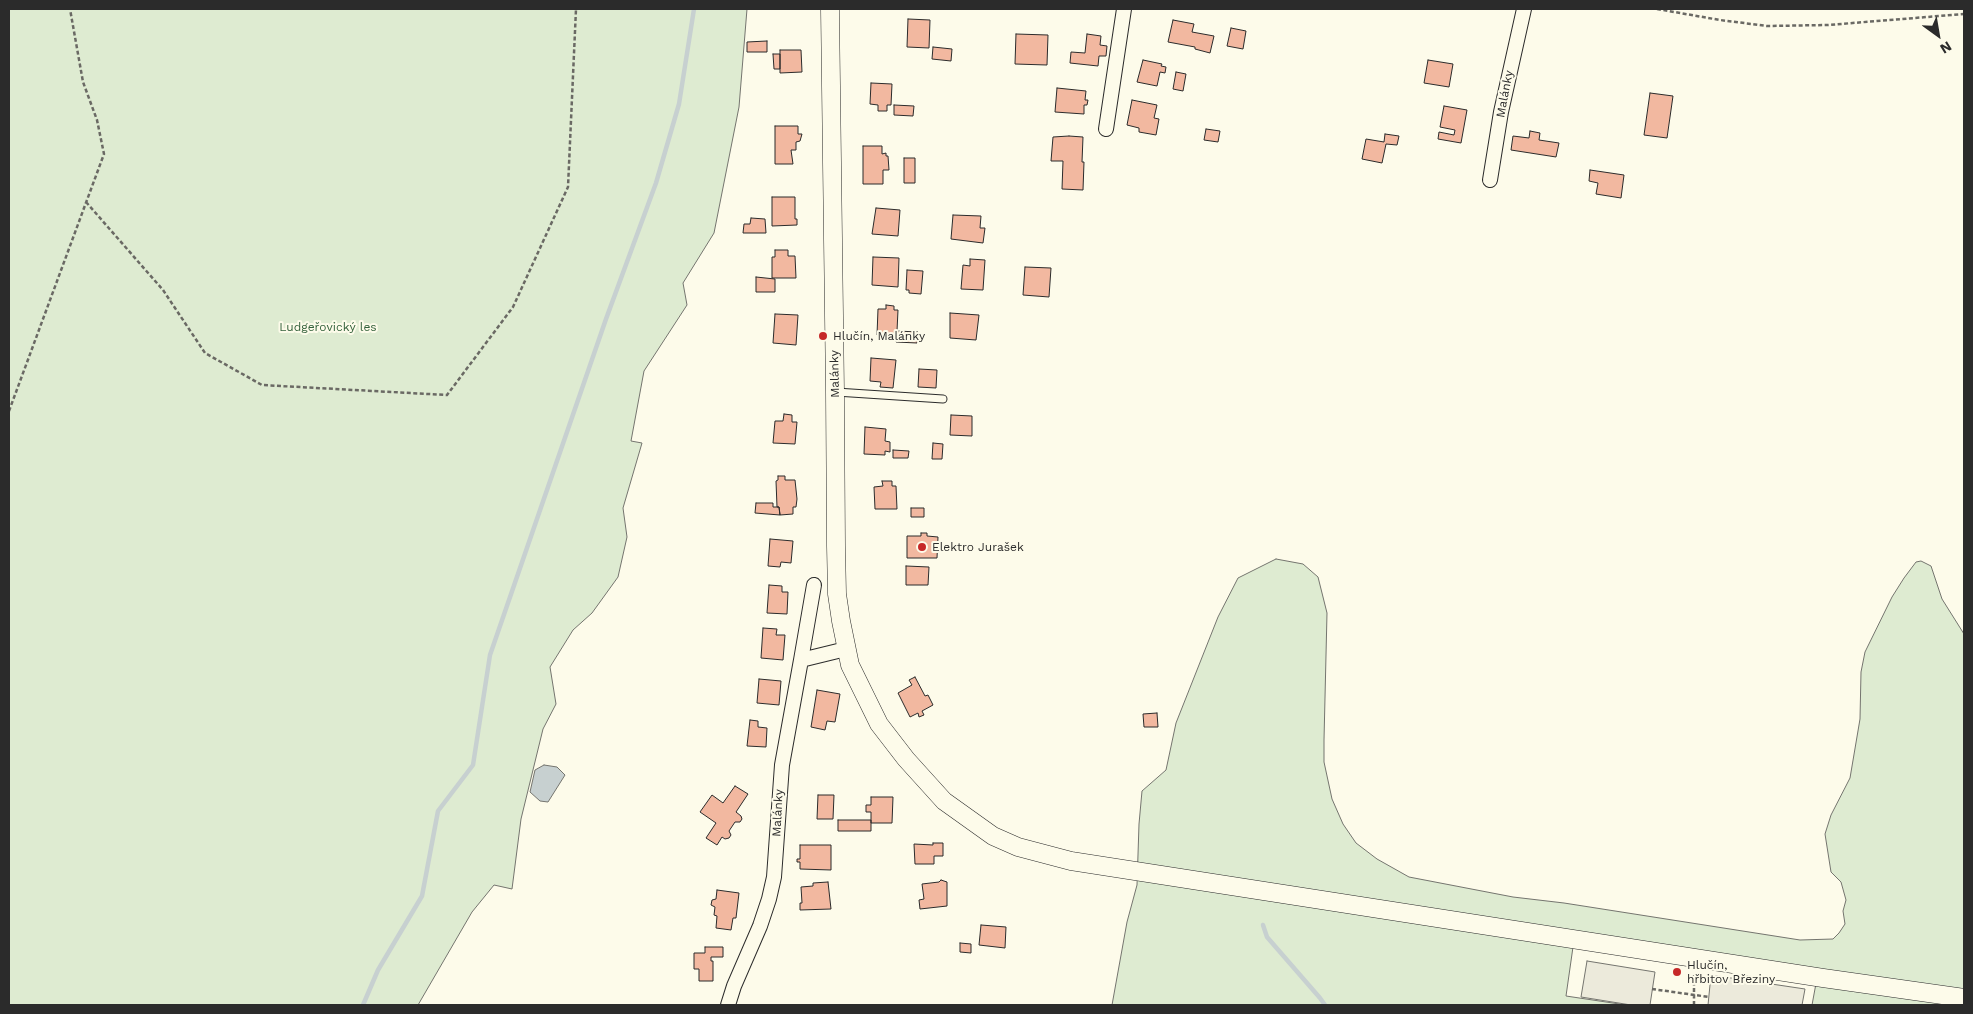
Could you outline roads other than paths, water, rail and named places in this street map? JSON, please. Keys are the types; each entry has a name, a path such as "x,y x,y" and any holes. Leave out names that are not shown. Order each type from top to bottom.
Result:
{"street":[{"name":"Malánky","path":"830,9 837,584 846,648 853,671 878,724 906,760 944,800 984,831 1018,847 1071,861 1823,978 1964,998"},
{"path":"1106,129 1124,9"},
{"name":"Malánky","path":"1490,180 1501,112 1524,9"},
{"name":"Malánky","path":"728,1005 734,986 760,926 774,878 782,764 814,585"},
{"path":"802,660 846,648"}],"lane":[{"path":"836,392 943,399"}],"waterway":[{"path":"363,1005 378,970 422,896 438,811 473,765 490,655 606,319 656,183 679,104 694,9"},
{"path":"1263,925 1267,937 1325,1005"}],"place":[{"name":"Hlučín, Malánky","path":"823,336"},
{"name":"Elektro Jurašek","path":"922,547"},
{"name":"Hlučín, hřbitov Březiny","path":"1677,972"}],"park label":[{"name":"Ludgeřovický les","path":"328,327"}]}
